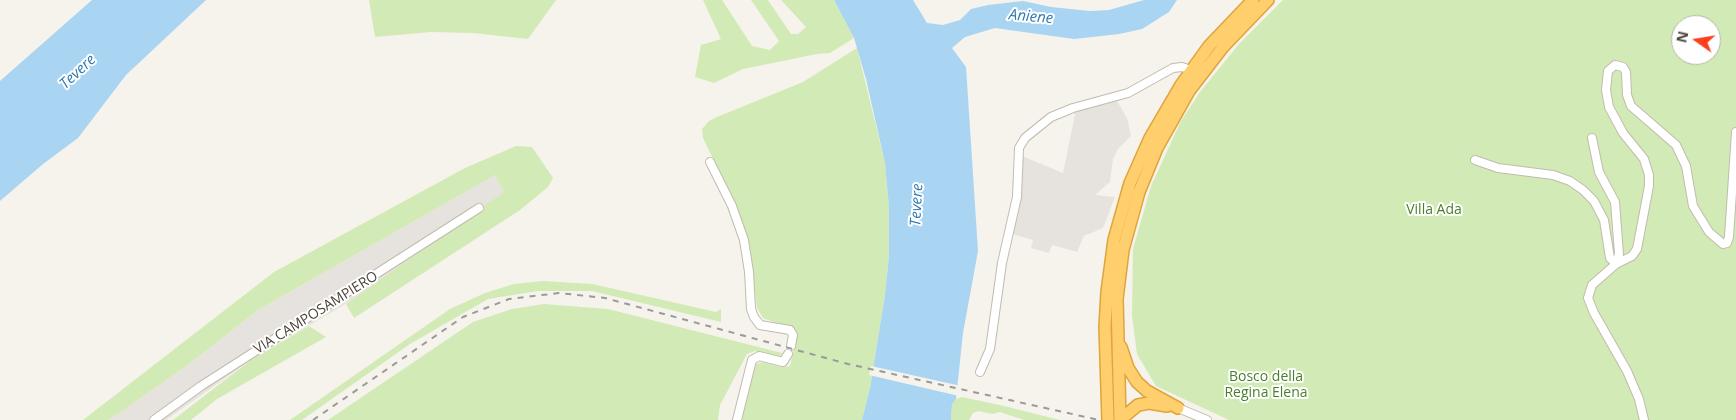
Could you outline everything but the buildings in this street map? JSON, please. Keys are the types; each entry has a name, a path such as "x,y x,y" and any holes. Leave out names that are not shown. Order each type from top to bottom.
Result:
{"highway":[{"path":"1108,420 1106,309 1115,235 1130,183 1141,157 1171,100 1191,70 1217,37 1253,0"},
{"path":"1120,420 1116,331 1118,292 1125,244 1139,192 1152,159 1180,105 1226,43 1268,0"},
{"path":"1116,331 1125,360 1135,379 1147,391 1178,408"},
{"path":"1120,420 1132,408 1141,404 1153,403 1178,408"}],"street":[{"path":"1644,420 1639,400 1627,371 1588,298 1592,285 1616,264 1632,256 1640,244 1650,180 1644,158 1623,133 1609,106 1606,85 1609,68 1616,65 1624,69 1627,95 1631,106 1659,128 1680,152 1686,166 1693,206 1709,232 1723,244 1729,239 1736,132"},
{"path":"980,372 990,350 1004,255 1018,197 1019,148 1025,138 1051,117 1073,108 1128,93 1176,67 1191,70"},
{"path":"1592,138 1600,172 1615,202 1619,254 1616,264"},
{"path":"1474,160 1498,168 1553,175 1570,181 1583,190 1594,201 1604,220 1610,258 1616,264"},
{"path":"710,162 732,206 744,240 749,272 750,309 760,326 790,330 793,335 791,346"},
{"name":"VIA CAMPOSAMPIERO","path":"154,420 201,386 479,208"},
{"path":"738,420 752,360 759,356 783,362 788,354"},
{"path":"1178,408 1206,420"}],"shaded area":[{"path":"1117,101 1127,118 1131,136 1118,149 1113,159 1110,182 1095,195 1115,197 1103,228 1084,236 1077,252 1052,245 1049,253 1031,248 1033,240 1012,234 1022,156 1063,173 1075,114 1074,110"},
{"path":"495,175 504,192 389,278 251,360 166,420 109,420 189,364 258,310"}],"green space":[{"path":"369,0 556,0 528,39 473,33 430,32 375,37"},
{"path":"703,0 722,0 752,46 770,50 779,41 751,0 768,0 791,34 798,34 806,27 781,0 834,0 854,38 830,53 743,69 714,83 695,77 701,45 721,39"},
{"name":"Villa Ada","path":"1283,0 1736,0 1736,420 1229,420 1156,386 1137,354 1132,316 1133,249 1151,186 1181,121 1200,92 1239,44"},
{"path":"857,48 885,163 889,207 889,256 885,295 870,388 862,420 742,420 745,397 756,364 763,362 783,367 790,366 796,340 795,330 763,318 757,308 750,249 739,213 703,138 702,129 709,121 717,117 803,82"},
{"path":"516,146 532,147 553,178 548,187 520,210 354,318 346,304 504,192 495,175 258,310 189,364 109,420 83,420 274,272 465,168"},
{"path":"543,281 592,284 716,312 721,309 721,322 592,291 538,291 488,299 410,344 302,420 290,420 450,309 485,293 514,284"},
{"path":"544,304 608,309 782,353 779,358 755,351 747,354 720,405 718,420 328,420 473,322 512,309"},
{"path":"309,326 326,337 217,399 191,420 173,420 251,360"},
{"path":"962,397 1060,420 1024,420 1000,412 992,414 979,411 973,413 969,420 951,420 952,404 956,399"}],"water":[{"name":"Tevere","path":"92,0 206,0 126,75 78,138 43,164 0,201 0,81"},
{"path":"834,0 913,0 927,23 943,25 960,20 971,9 1023,1 1051,7 1090,11 1109,10 1144,0 1177,0 1169,12 1142,29 1119,34 1074,39 995,28 965,37 952,48 966,67 978,251 963,333 956,399 952,404 951,420 862,420 870,388 885,295 889,256 889,207 885,163 866,79 854,38"}],"pier":[{"path":"871,366 961,386 959,396 869,375"}],"railway":[{"path":"313,420 463,317 509,299 559,293 605,298 848,364 1099,420"}],"water label":[{"name":"Aniene","path":"1031,17"}],"park label":[{"name":"Bosco della Regina Elena","path":"1266,386"}]}
